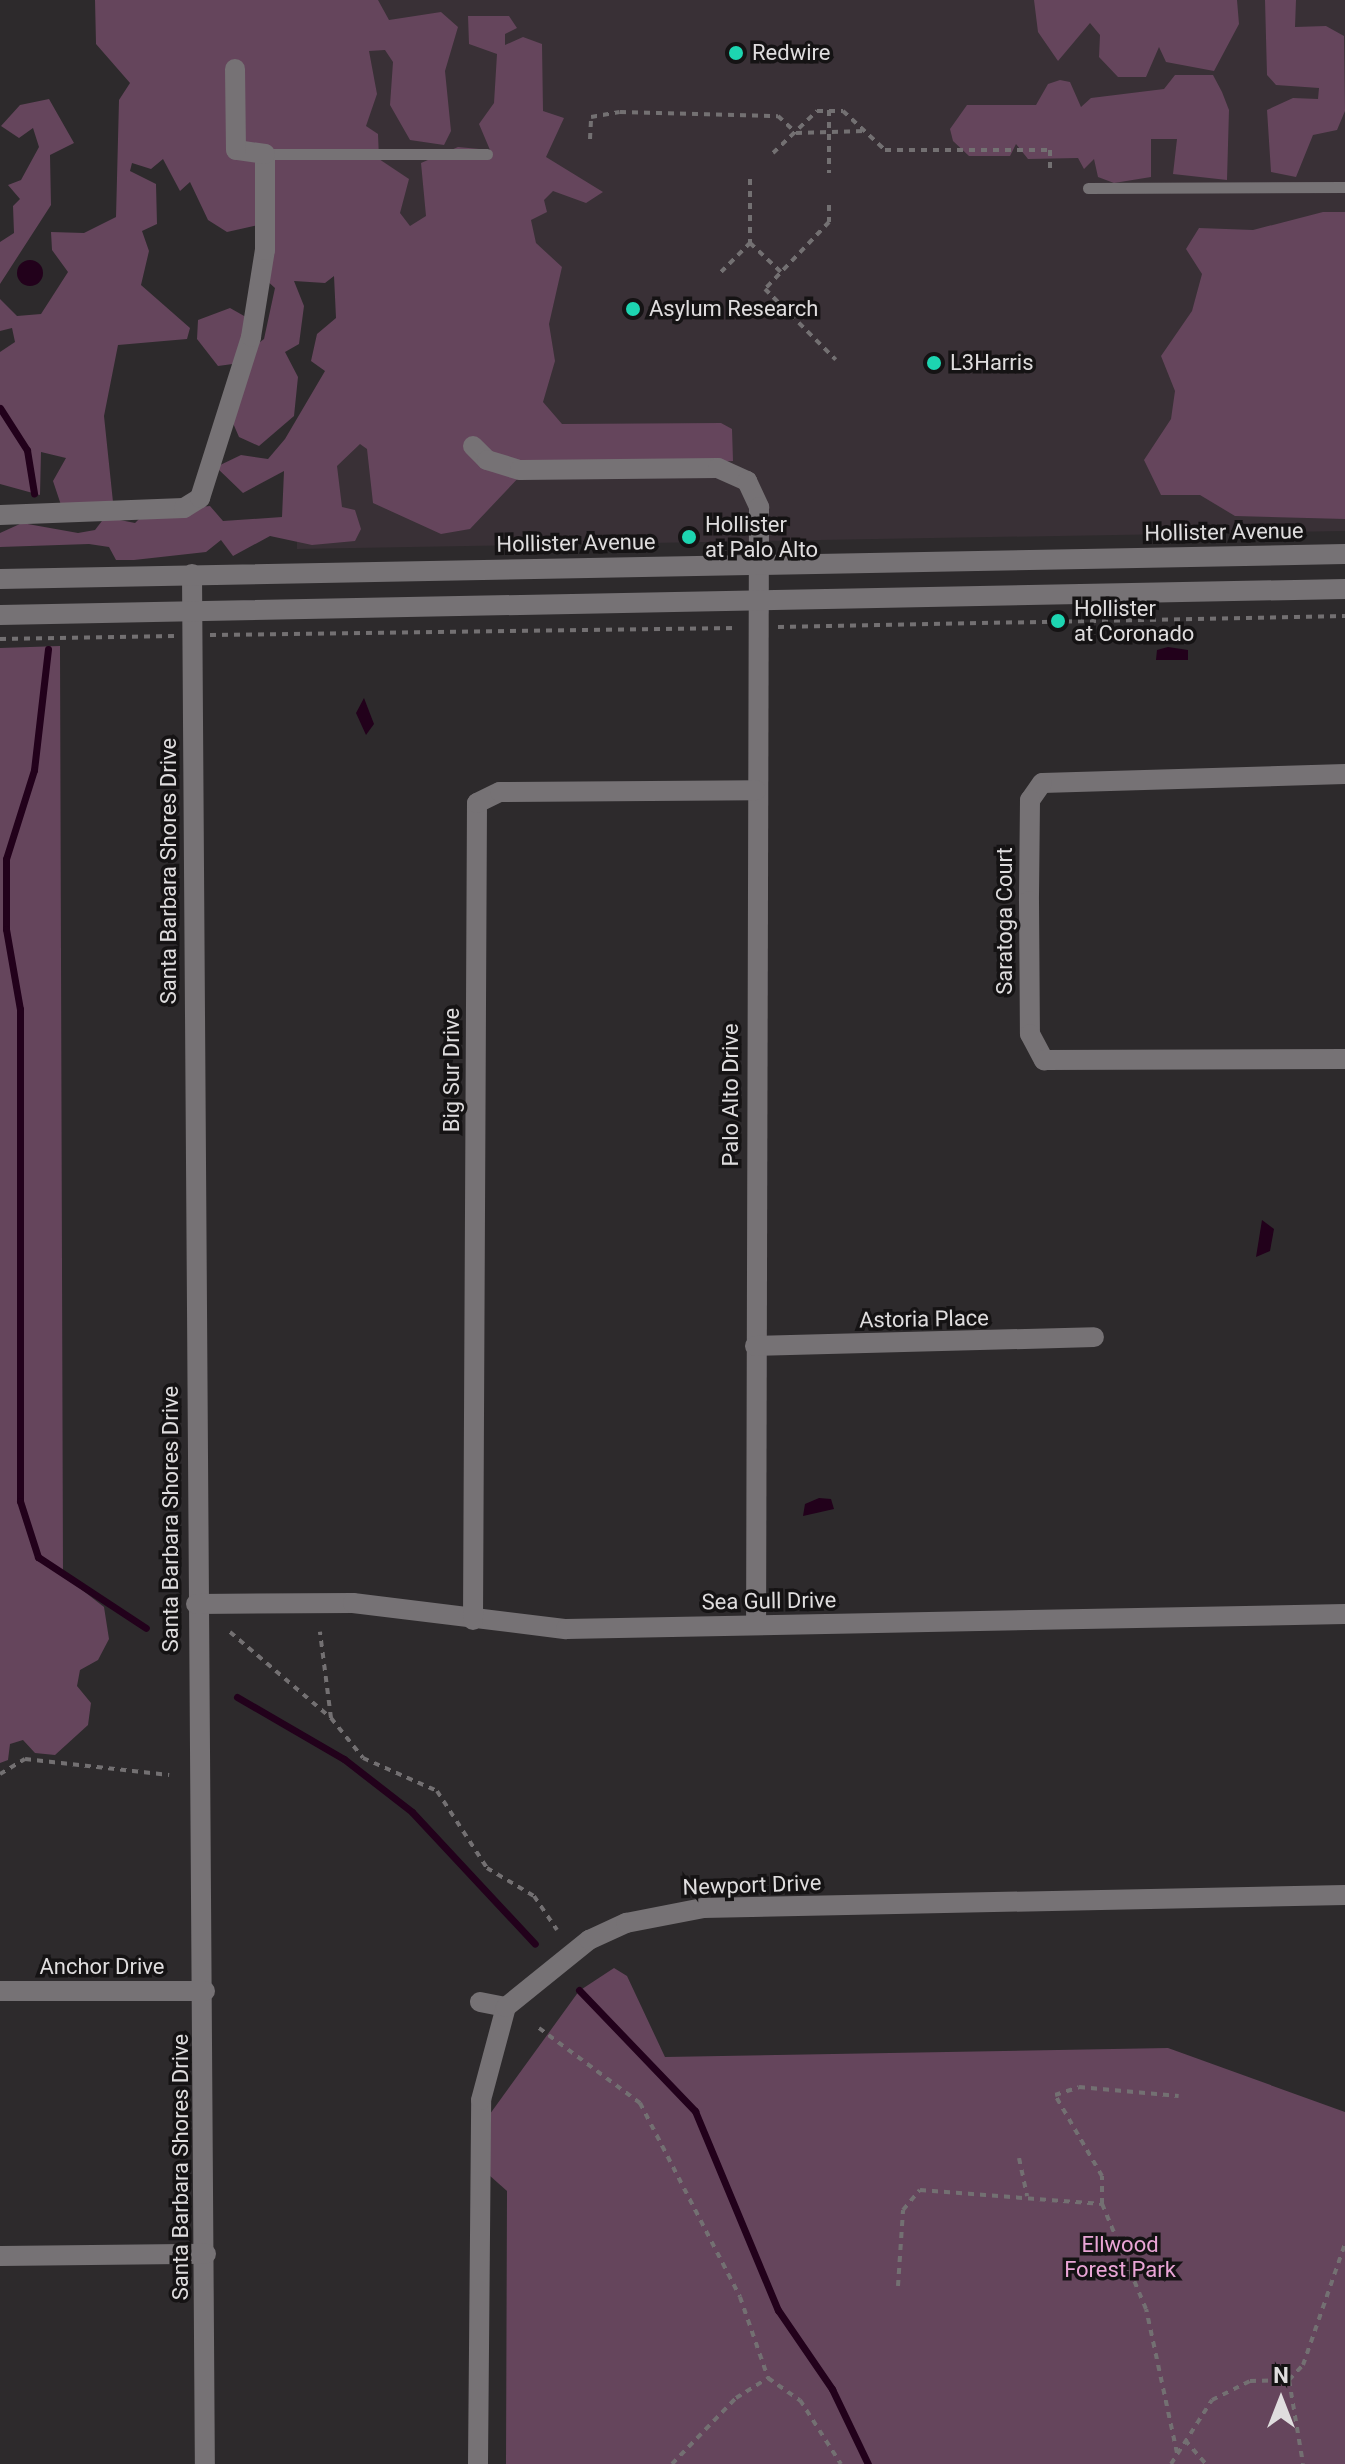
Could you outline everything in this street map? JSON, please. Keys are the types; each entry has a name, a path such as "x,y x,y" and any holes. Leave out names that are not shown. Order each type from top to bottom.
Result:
{"street":[{"path":"0,515 184,508 199,499 251,337 265,250 265,154 236,150 235,69"},
{"name":"Palo Alto Drive","path":"473,446 487,460 520,470 733,472 759,507 755,597 756,1625"},
{"name":"Hollister Avenue","path":"0,579 1345,554"},
{"name":"Santa Barbara Shores Drive","path":"192,574 196,1604 205,1991 205,2464"},
{"path":"0,615 755,597 1345,589"},
{"name":"Saratoga Court","path":"1345,774 1042,783 1030,800 1029,901 1030,1034 1044,1060 1345,1059"},
{"name":"Big Sur Drive","path":"473,1620 477,803 500,792 756,790"},
{"name":"Astoria Place","path":"755,1346 1094,1337"},
{"name":"Sea Gull Drive","path":"196,1604 353,1603 543,1629 1345,1614"},
{"name":"Newport Drive","path":"506,2007 589,1940 626,1923 691,1909 1345,1895"},
{"name":"Anchor Drive","path":"0,1991 205,1991"},
{"path":"478,2464 477,2133 506,2007 480,2002"},
{"path":"0,2256 206,2254"}],"lane":[{"path":"265,154 487,154"},
{"path":"1088,188 1345,187"}],"path":[{"path":"829,110 829,173"},
{"path":"773,153 817,111 843,111 885,150 1050,150 1050,173"},
{"path":"590,139 591,117 620,112 778,116 796,133 865,131"},
{"path":"721,272 750,243 750,179"},
{"path":"829,205 829,222 765,289 836,360"},
{"path":"750,243 781,272"},
{"path":"792,626 1345,616"},
{"path":"206,635 736,628"},
{"path":"0,639 174,636"},
{"path":"230,1632 331,1718 363,1758 437,1791 487,1868 534,1896 557,1930"},
{"path":"320,1632 331,1718"},
{"path":"0,1774 25,1759 169,1775"},
{"path":"539,2028 615,2080 664,2138 740,2297 768,2378 800,2400 841,2464"},
{"path":"1177,2453 1146,2309 1102,2204 1102,2176 1055,2095 1079,2087 1179,2096"},
{"path":"1019,2158 1027,2196"},
{"path":"898,2286 909,2196 938,2186 1102,2204"},
{"path":"1303,2464 1289,2380 1316,2339 1345,2244"},
{"path":"672,2464 736,2398 768,2378"},
{"path":"1171,2464 1184,2439 1231,2386 1289,2380"},
{"path":"1184,2439 1206,2464"}],"shaded area":[{"path":"278,0 1345,0 1345,531 297,549 297,517 357,322"},
{"path":"30,260 39,264 43,273 39,282 30,286 21,282 17,273 21,264"},
{"path":"1168,647 1188,650 1188,660 1156,660 1157,650"},
{"path":"364,698 374,724 366,735 356,713"},
{"path":"1262,1220 1274,1229 1270,1251 1256,1257"},
{"path":"819,1498 831,1499 834,1509 803,1516 805,1504"}],"green space":[{"path":"95,0 378,0 389,20 441,12 458,27 445,71 451,131 444,145 410,140 390,105 393,62 385,50 369,51 377,94 366,126 378,134 379,159 409,179 400,213 410,226 426,216 421,163 458,147 490,150 479,124 494,103 497,54 469,44 468,16 509,16 517,28 505,34 505,45 523,37 542,44 543,111 564,118 546,157 603,192 586,203 553,191 544,200 547,212 531,220 536,243 562,267 549,324 555,361 543,402 562,424 721,423 732,429 733,461 523,473 470,529 441,534 373,503 367,449 360,444 337,466 342,507 355,510 361,529 355,541 312,545 270,536 233,556 221,540 206,552 134,560 116,560 109,547 89,544 0,547 0,533 22,523 78,533 95,530 105,517 135,523 146,512 210,506 223,521 282,517 284,471 243,493 216,467 241,455 268,459 285,439 325,371 311,361 317,334 336,318 334,276 325,283 294,281 304,306 299,344 285,352 298,377 294,416 259,446 239,437 226,407 240,363 218,366 197,339 198,320 230,308 253,321 252,348 264,339 275,288 265,279 263,224 227,232 208,220 190,182 180,191 163,159 151,169 132,163 130,171 156,184 157,224 142,231 149,251 141,285 190,328 187,339 118,345 104,416 113,502 61,505 53,481 66,458 41,452 40,495 0,484 0,352 15,342 12,328 0,331 0,299 17,316 41,314 68,272 52,250 51,232 84,233 116,217 119,100 130,83 96,44"},
{"path":"1034,0 1237,0 1239,24 1214,71 1166,62 1159,47 1146,77 1118,77 1099,57 1100,35 1090,23 1058,61 1038,32"},
{"path":"1265,0 1296,0 1295,27 1326,26 1344,36 1345,111 1337,130 1313,135 1296,177 1271,172 1267,110 1293,98 1318,99 1319,88 1276,85 1267,75"},
{"path":"1175,75 1213,75 1222,92 1229,110 1227,180 1173,174 1177,139 1151,139 1151,177 1114,183 1098,177 1094,159 1084,169 1078,158 1028,159 1016,144 1010,156 969,156 953,141 950,129 967,105 1036,105 1048,84 1060,80 1070,82 1081,107 1091,98 1164,89"},
{"path":"49,99 74,143 50,155 51,205 0,284 0,242 14,233 13,206 20,199 8,185 21,180 39,147 33,128 19,138 1,126 20,105"},
{"path":"1323,212 1345,212 1345,519 1235,516 1200,495 1161,495 1144,460 1171,419 1175,391 1161,356 1192,311 1202,274 1186,249 1199,228 1253,230"},
{"path":"60,646 63,1575 104,1607 109,1639 98,1660 80,1670 77,1686 91,1703 88,1725 55,1755 35,1753 23,1740 10,1744 8,1760 0,1763 0,648"},
{"name":"Ellwood Forest Park","path":"614,1968 627,1976 665,2057 1168,2048 1345,2112 1345,2464 506,2464 507,2191 489,2175 482,2125 579,1991"}],"waterway":[{"path":"0,408 27,450 34,493"},
{"path":"48,649 34,770 6,859 6,929 20,1009 20,1501 38,1557 146,1628"},
{"path":"237,1697 344,1759 412,1812 535,1944"},
{"path":"579,1990 695,2111 778,2310 832,2389 868,2464"}],"place":[{"name":"Redwire","path":"736,53"},
{"name":"Asylum Research","path":"633,309"},
{"name":"L3Harris","path":"934,363"},
{"name":"Hollister at Palo Alto","path":"689,537"},
{"name":"Hollister at Coronado","path":"1058,621"}]}
